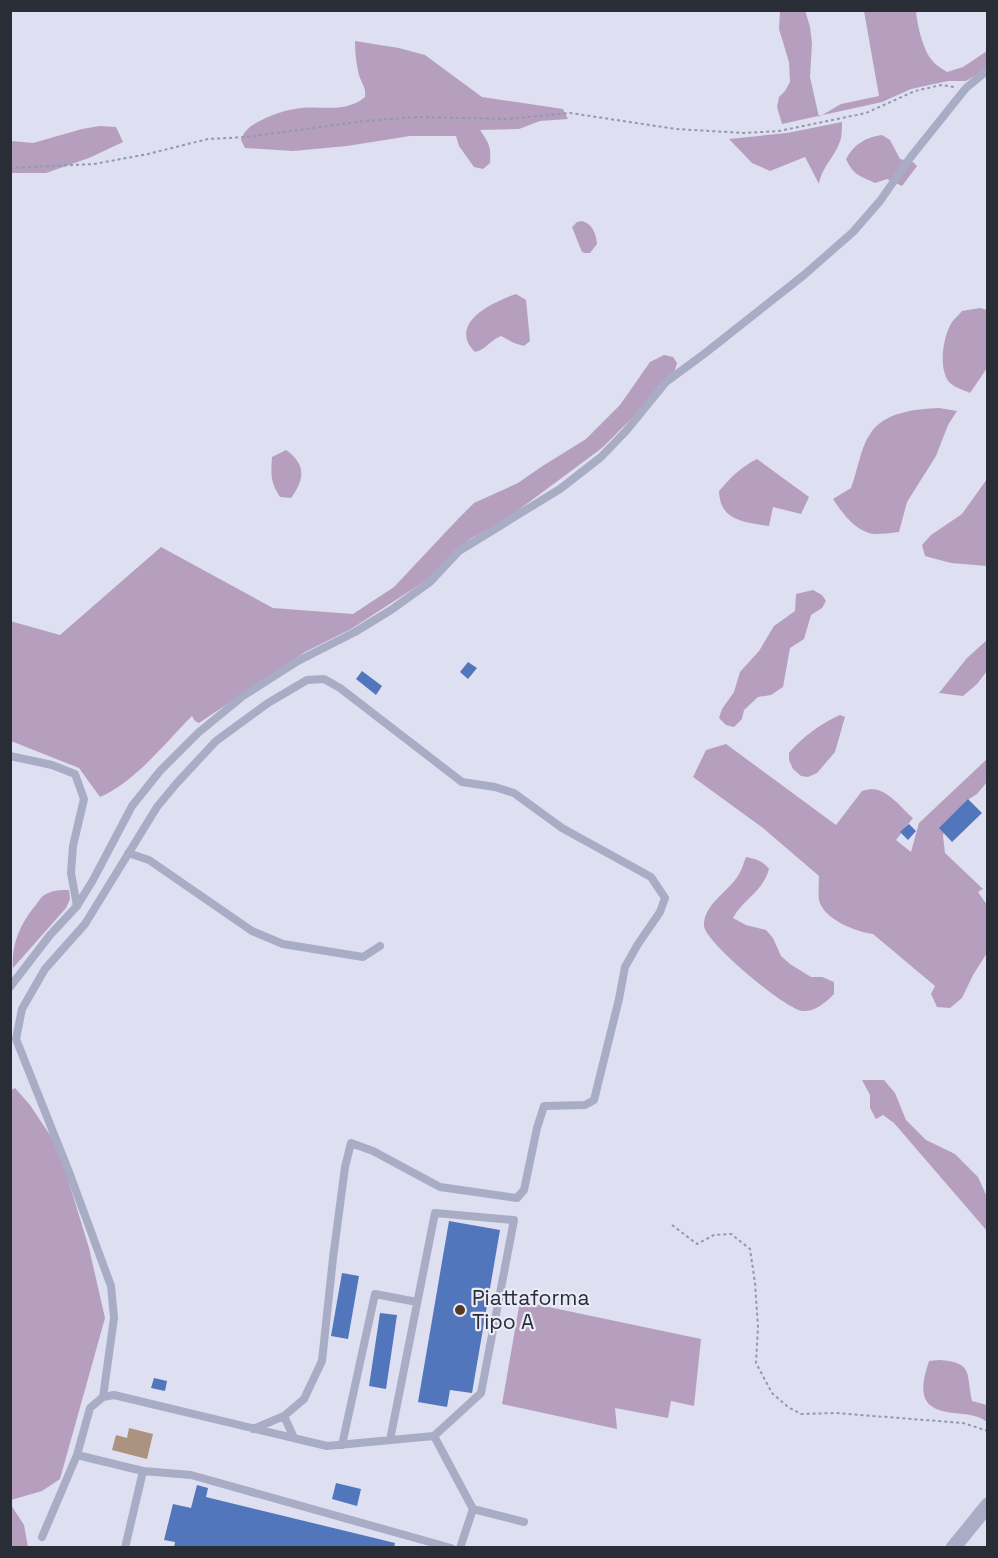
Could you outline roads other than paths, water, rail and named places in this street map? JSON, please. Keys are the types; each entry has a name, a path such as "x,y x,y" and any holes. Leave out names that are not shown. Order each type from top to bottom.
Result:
{"street":[{"path":"953,1548 987,1505"}],"lane":[{"path":"10,987 50,935 77,906 132,806 160,771 198,733 243,696 298,661 355,632 391,610 430,582 459,551 560,489 601,457 626,431 666,382 804,275 853,232 880,201 910,158 966,88 987,70"},
{"path":"103,1397 114,1318 111,1286 16,1039 22,1009 45,969 85,924 157,807 176,784 216,741 268,704 307,680 324,679 340,688 462,782 495,787 514,793 562,828 651,877 665,898 660,912 625,967 594,1100 585,1105 544,1106 524,1190 517,1198 440,1187 373,1150 351,1143 339,1212 322,1361 304,1399 284,1416 253,1429"},
{"path":"10,756 52,765 75,774 84,799 71,873 77,906"},
{"path":"128,853 149,860 252,931 283,944 363,957 380,946"},
{"path":"42,1537 77,1455 90,1408 103,1397 114,1395 327,1446 434,1436 481,1393 514,1220 435,1213 390,1440"},
{"path":"342,1445 375,1294 417,1302"},
{"path":"284,1416 294,1438"},
{"path":"434,1436 473,1509 460,1548"},
{"path":"77,1455 143,1471 191,1475 451,1548"},
{"path":"125,1548 143,1471"},
{"path":"473,1509 524,1522"}],"place":[{"name":"Piattaforma Tipo A","path":"460,1310"}]}
